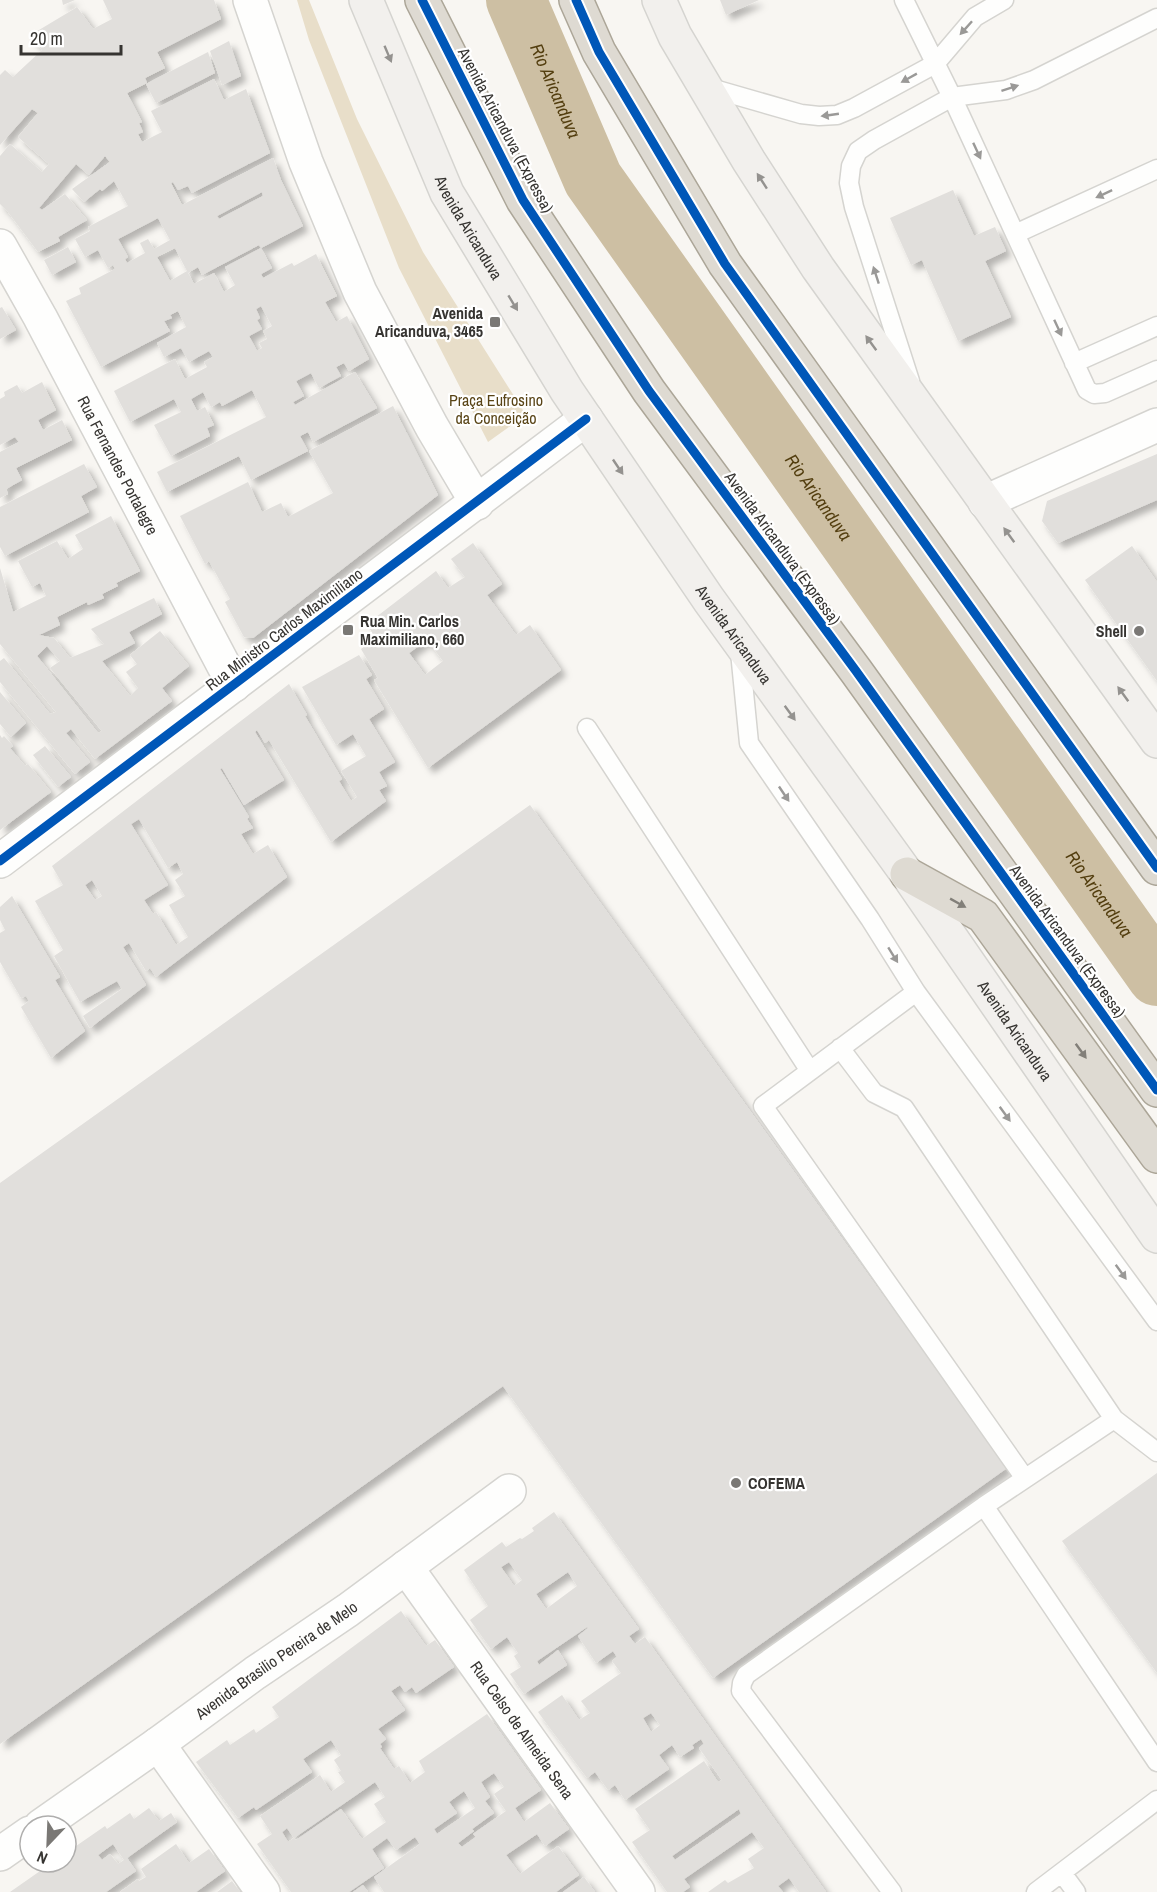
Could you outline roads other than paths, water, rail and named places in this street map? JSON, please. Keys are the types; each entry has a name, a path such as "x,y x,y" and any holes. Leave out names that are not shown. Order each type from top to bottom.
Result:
{"highway":[{"name":"Avenida Aricanduva (Expressa)","path":"422,0 523,200 649,391 856,671 1157,1090"},
{"path":"576,0 599,52 725,264 1157,868"},
{"path":"585,0 599,52"},
{"path":"907,874 982,916 1157,1156"}],"main road":[{"name":"Avenida Aricanduva","path":"366,0 447,194 567,391 739,641 907,874 1157,1236"},
{"path":"659,0 675,36 749,161 818,268 1157,741"}],"street":[{"path":"250,0 306,162 360,292 432,427 477,503"},
{"name":"Rua Fernandes Portalegre","path":"0,246 40,317 234,685"},
{"name":"Rua Ministro Carlos Maximiliano","path":"0,861 586,419"},
{"path":"985,502 1157,425"},
{"name":"Avenida Brasilio Pereira de Melo","path":"58,1814 255,1673 348,1610 509,1491"},
{"name":"Rua Celso de Almeida Sena","path":"406,1567 638,1892"},
{"path":"158,1744 263,1892"},
{"path":"0,1854 18,1841"}],"lane":[{"path":"904,0 952,98 1087,390 1098,395 1157,370"},
{"path":"706,87 801,114 837,115 935,64 975,18 1004,0"},
{"path":"920,411 854,207 849,183 851,166 858,151 952,98 1006,90 1034,80 1157,18"},
{"path":"1015,234 1157,169"},
{"path":"1074,363 1157,326"},
{"path":"739,641 749,742 870,919 916,992 1157,1322"},
{"path":"587,728 810,1071"},
{"path":"916,992 763,1106 1024,1477"},
{"path":"840,1048 874,1093 904,1108 1114,1419 1157,1452"},
{"path":"892,1892 741,1691 742,1683 746,1675 1024,1477 1114,1419"},
{"path":"984,1506 1157,1762"},
{"path":"1036,1892 1157,1800"},
{"path":"1062,1873 1076,1892"}],"waterway":[{"name":"Rio Aricanduva","path":"516,0 593,179 1157,976"}],"place":[{"name":"Avenida Aricanduva, 3465","path":"495,322"},
{"name":"Rua Min. Carlos Maximiliano, 660","path":"348,630"},
{"name":"Shell","path":"1139,631"},
{"name":"COFEMA","path":"736,1483"}],"park label":[{"name":"Praça Eufrosino da Conceição","path":"496,409"}]}
